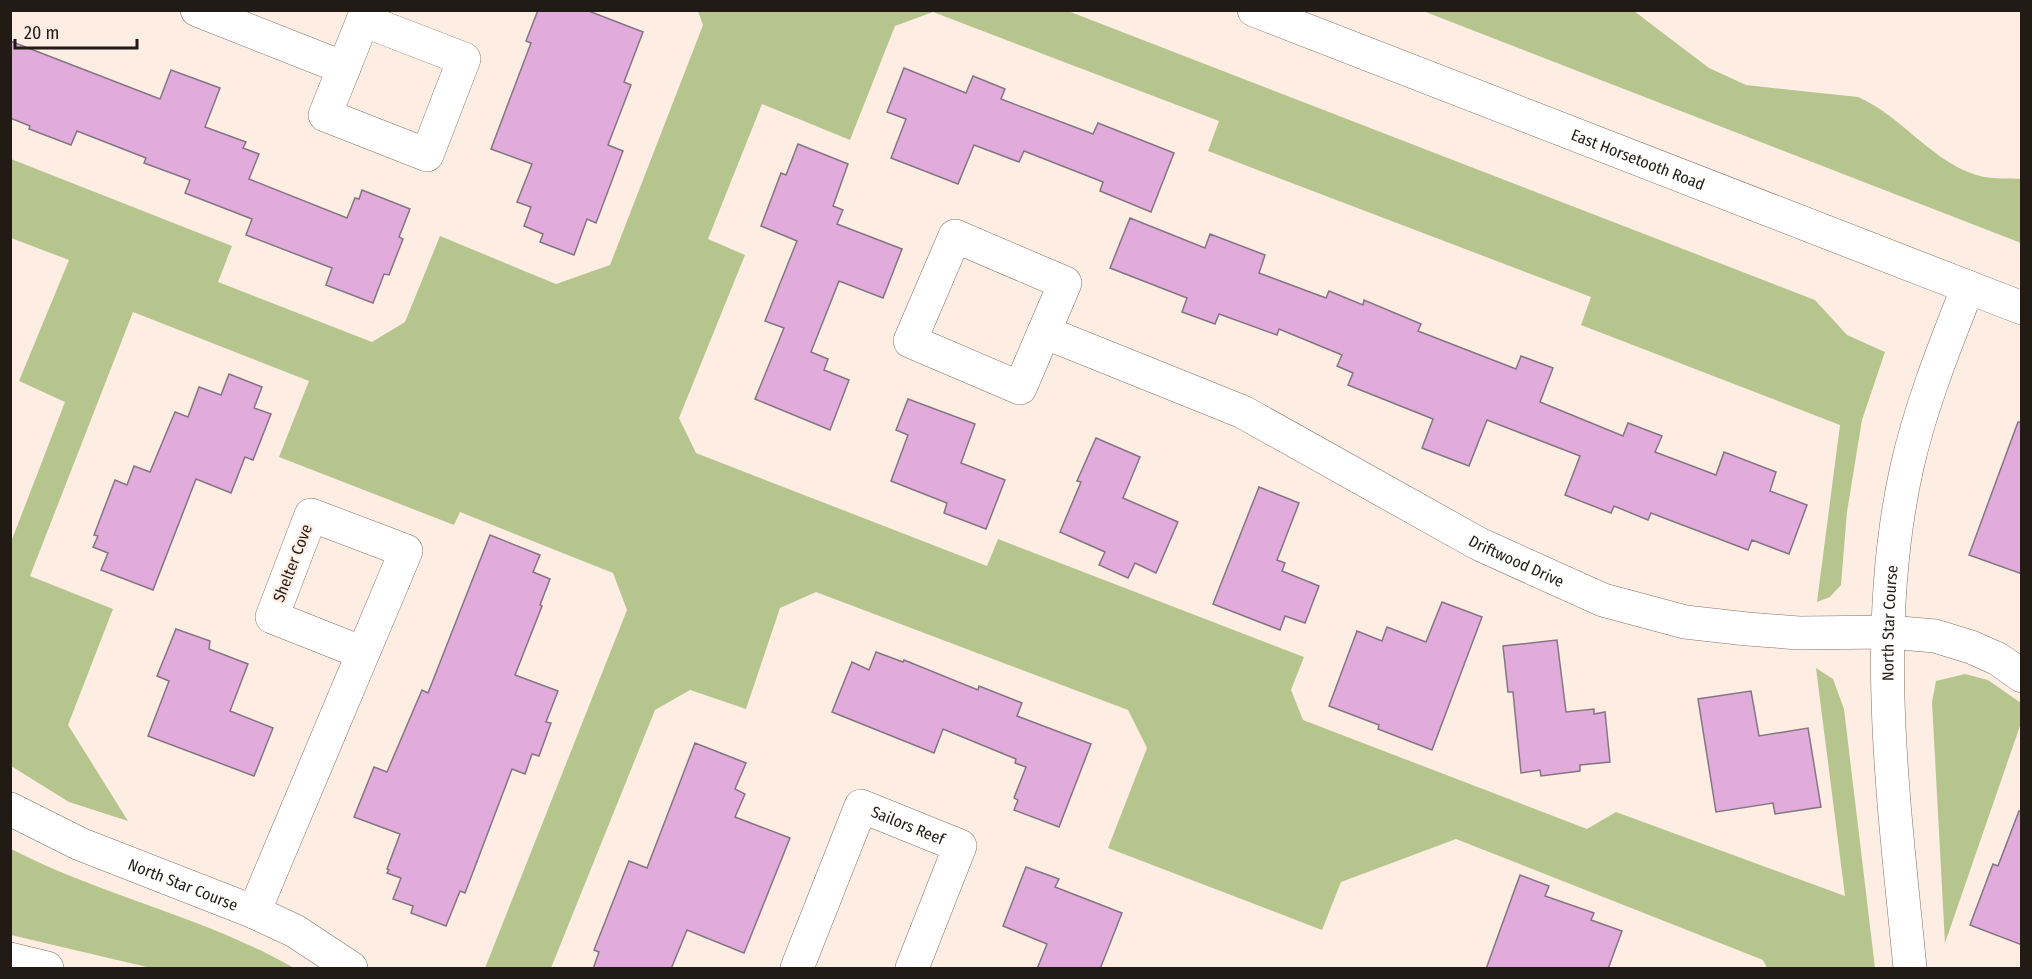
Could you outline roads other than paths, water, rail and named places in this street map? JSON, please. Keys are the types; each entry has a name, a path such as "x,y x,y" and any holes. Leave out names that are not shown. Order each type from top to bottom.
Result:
{"street":[{"path":"197,10 344,68"},
{"name":"East Horsetooth Road","path":"1254,10 2022,308"},
{"path":"363,20 464,59 427,155 325,115 344,68 363,20"},
{"path":"955,236 1065,283 1044,332 1020,388 910,341 955,236"},
{"name":"North Star Course","path":"1910,969 1889,745 1888,632 1893,550 1907,468 1929,389 1968,287"},
{"name":"Driftwood Drive","path":"1044,332 1243,412 1479,544 1603,600 1685,622 1747,629 1799,633 1888,632 1935,636 1971,647 1998,660 2022,676"},
{"name":"Shelter Cove","path":"254,912 406,551 311,515 272,617 363,653"},
{"name":"Sailors Reef","path":"797,969 861,806 960,846 912,969"},
{"name":"North Star Course","path":"10,808 80,844 254,912 295,931 351,969"},
{"path":"10,959 47,969"}]}
